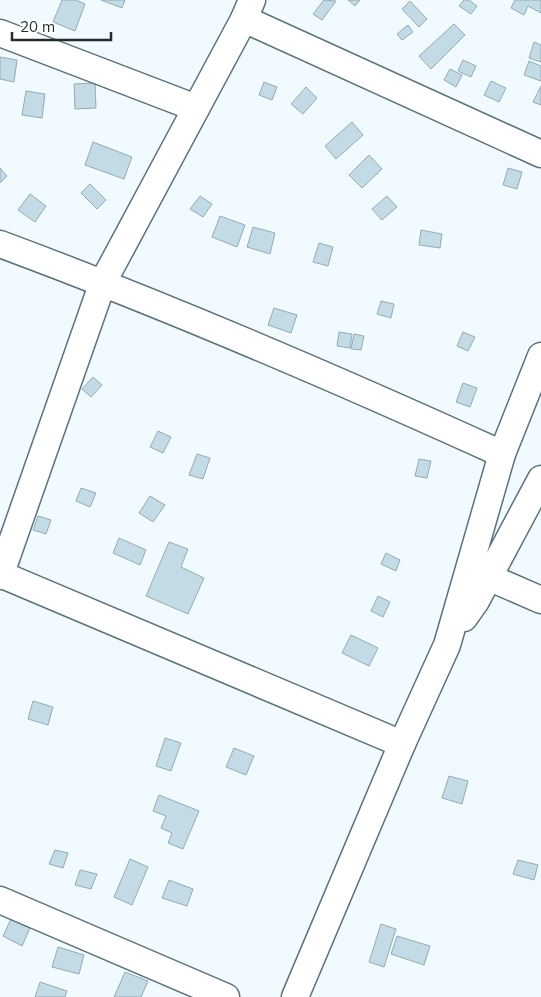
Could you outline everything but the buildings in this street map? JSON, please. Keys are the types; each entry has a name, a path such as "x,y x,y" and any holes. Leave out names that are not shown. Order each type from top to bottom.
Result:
{"street":[{"path":"402,744 0,575 103,282 248,10 541,154"},
{"path":"0,34 196,108"},
{"path":"0,244 103,282 366,393 502,454"},
{"path":"447,646 502,454 541,356"},
{"path":"295,997 402,744 447,646 476,601 541,479"},
{"path":"488,577 541,600"},
{"path":"0,900 226,997"}]}
